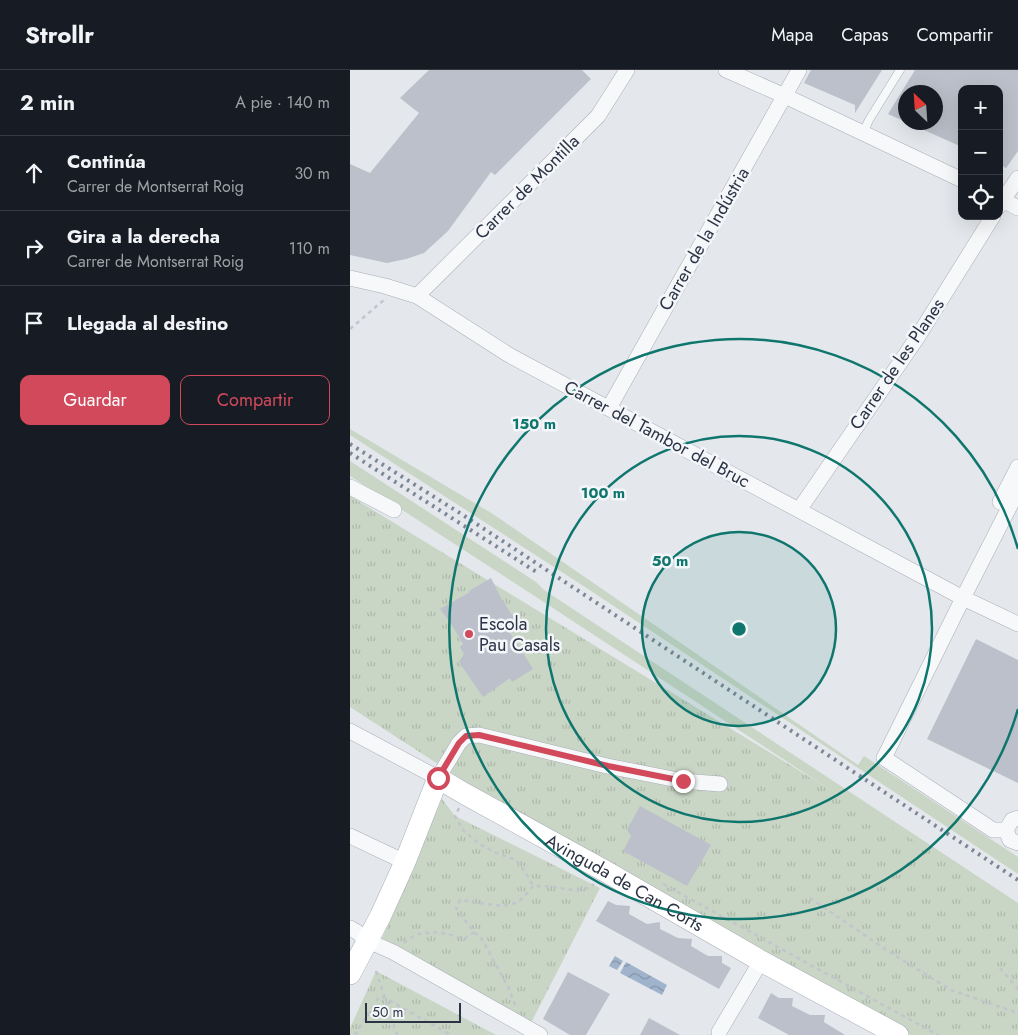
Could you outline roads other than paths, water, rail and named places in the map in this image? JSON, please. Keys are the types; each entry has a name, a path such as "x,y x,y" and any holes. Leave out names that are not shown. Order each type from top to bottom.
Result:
{"street":[{"name":"Carrer de Montilla","path":"416,296 598,116 627,70"},
{"path":"726,70 958,178"},
{"name":"Carrer de la Indústria","path":"609,408 799,70"},
{"path":"1003,198 1018,178"},
{"path":"1003,202 1018,208"},
{"name":"Carrer de les Planes","path":"799,510 917,338 991,220"},
{"name":"Carrer del Tambor del Bruc","path":"350,278 416,296 509,355 963,598 1018,624"},
{"path":"963,598 964,574 1018,467"},
{"path":"350,487 394,510"},
{"path":"1006,830 992,830 884,758 1018,490"},
{"name":"Avinguda de Can Corts","path":"350,730 898,1035"},
{"path":"350,974 368,941 404,862 438,778 459,743 466,736 479,735 608,766 683,781 720,784"},
{"path":"1006,830 1012,820 1018,818"},
{"path":"1006,830 1010,840 1018,843"},
{"path":"350,836 404,862"},
{"path":"350,928 368,941 394,952 540,1035"},
{"path":"719,1032 762,961"}],"lane":[{"path":"863,133 900,70"}],"water":[{"path":"615,956 623,961 617,970 609,966"},
{"path":"626,962 667,985 662,995 620,973"}],"railway":[{"path":"350,444 463,515 1018,880"},
{"path":"350,453 538,573"}],"place":[{"name":"Escola Pau Casals","path":"469,634"}]}
